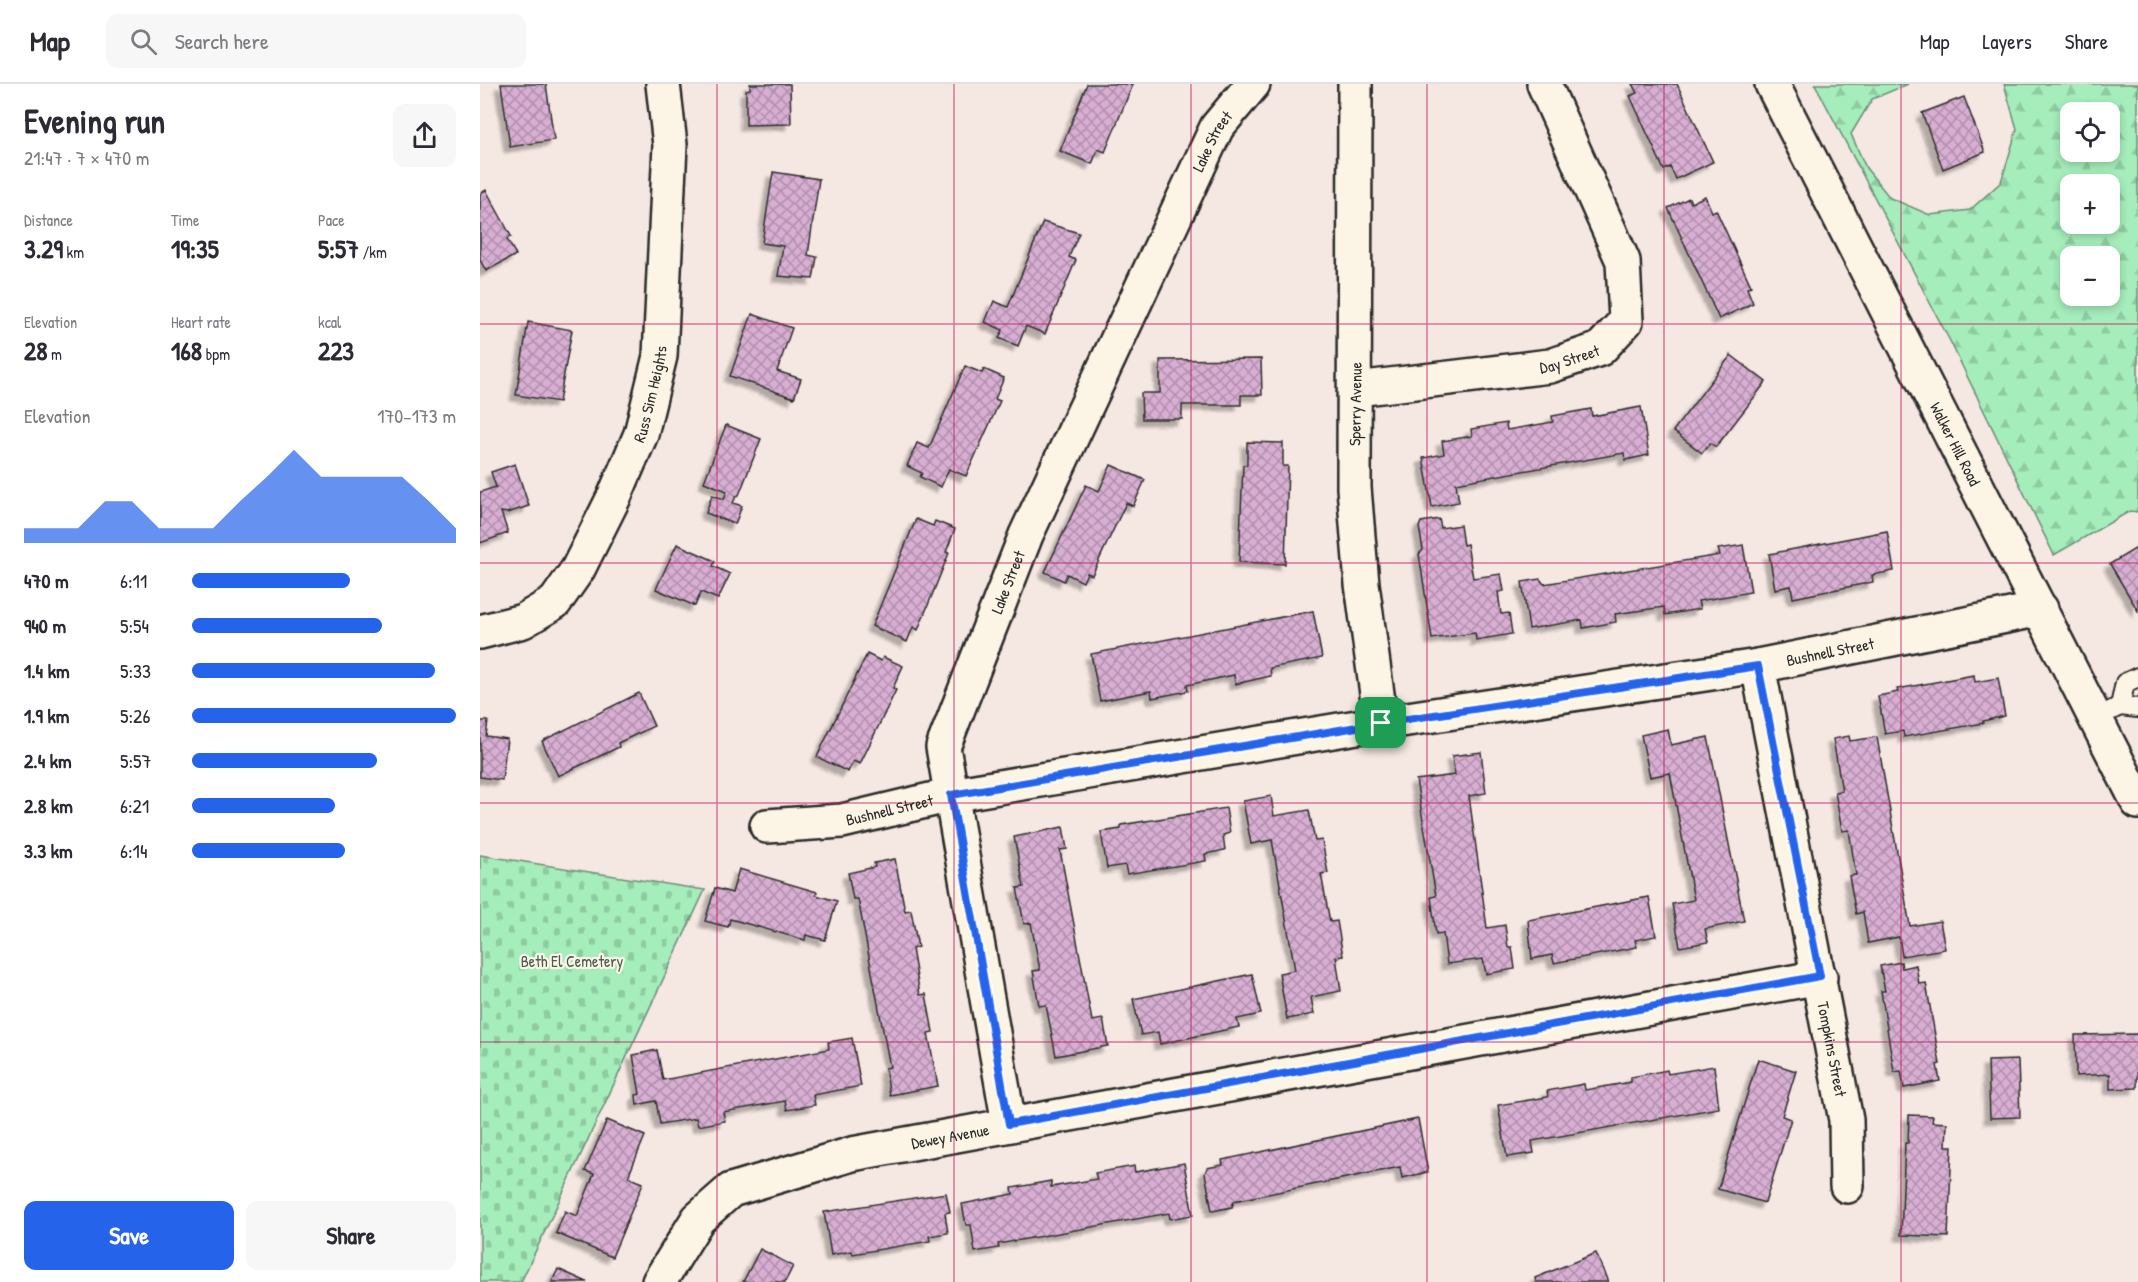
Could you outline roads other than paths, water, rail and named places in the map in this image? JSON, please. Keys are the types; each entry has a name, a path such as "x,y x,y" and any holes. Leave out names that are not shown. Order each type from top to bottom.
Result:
{"street":[{"name":"Russ Sim Heights","path":"480,632 523,621 555,602 578,569 615,497 641,434 660,356 670,145 663,84"},
{"name":"Lake Street","path":"1009,1124 943,747 1026,535 1217,127 1253,84"},
{"name":"Sperry Avenue","path":"1355,84 1354,488 1362,584 1381,723"},
{"name":"Day Street","path":"1356,389 1550,366 1600,350 1626,321 1623,261 1544,84"},
{"name":"Walker Hill Road","path":"1772,84 2041,609 2118,711 2138,802"},
{"name":"Bushnell Street","path":"767,826 842,821 951,795 1381,723 1758,666 2041,609"},
{"name":"Tompkins Street","path":"1758,666 1820,976 1846,1120 1846,1186"},
{"name":"Dewey Avenue","path":"659,1282 698,1219 731,1190 852,1154 1820,976"}],"lane":[{"path":"2118,711 2125,683 2138,676"}],"park label":[{"name":"Beth El Cemetery","path":"572,961"}]}
